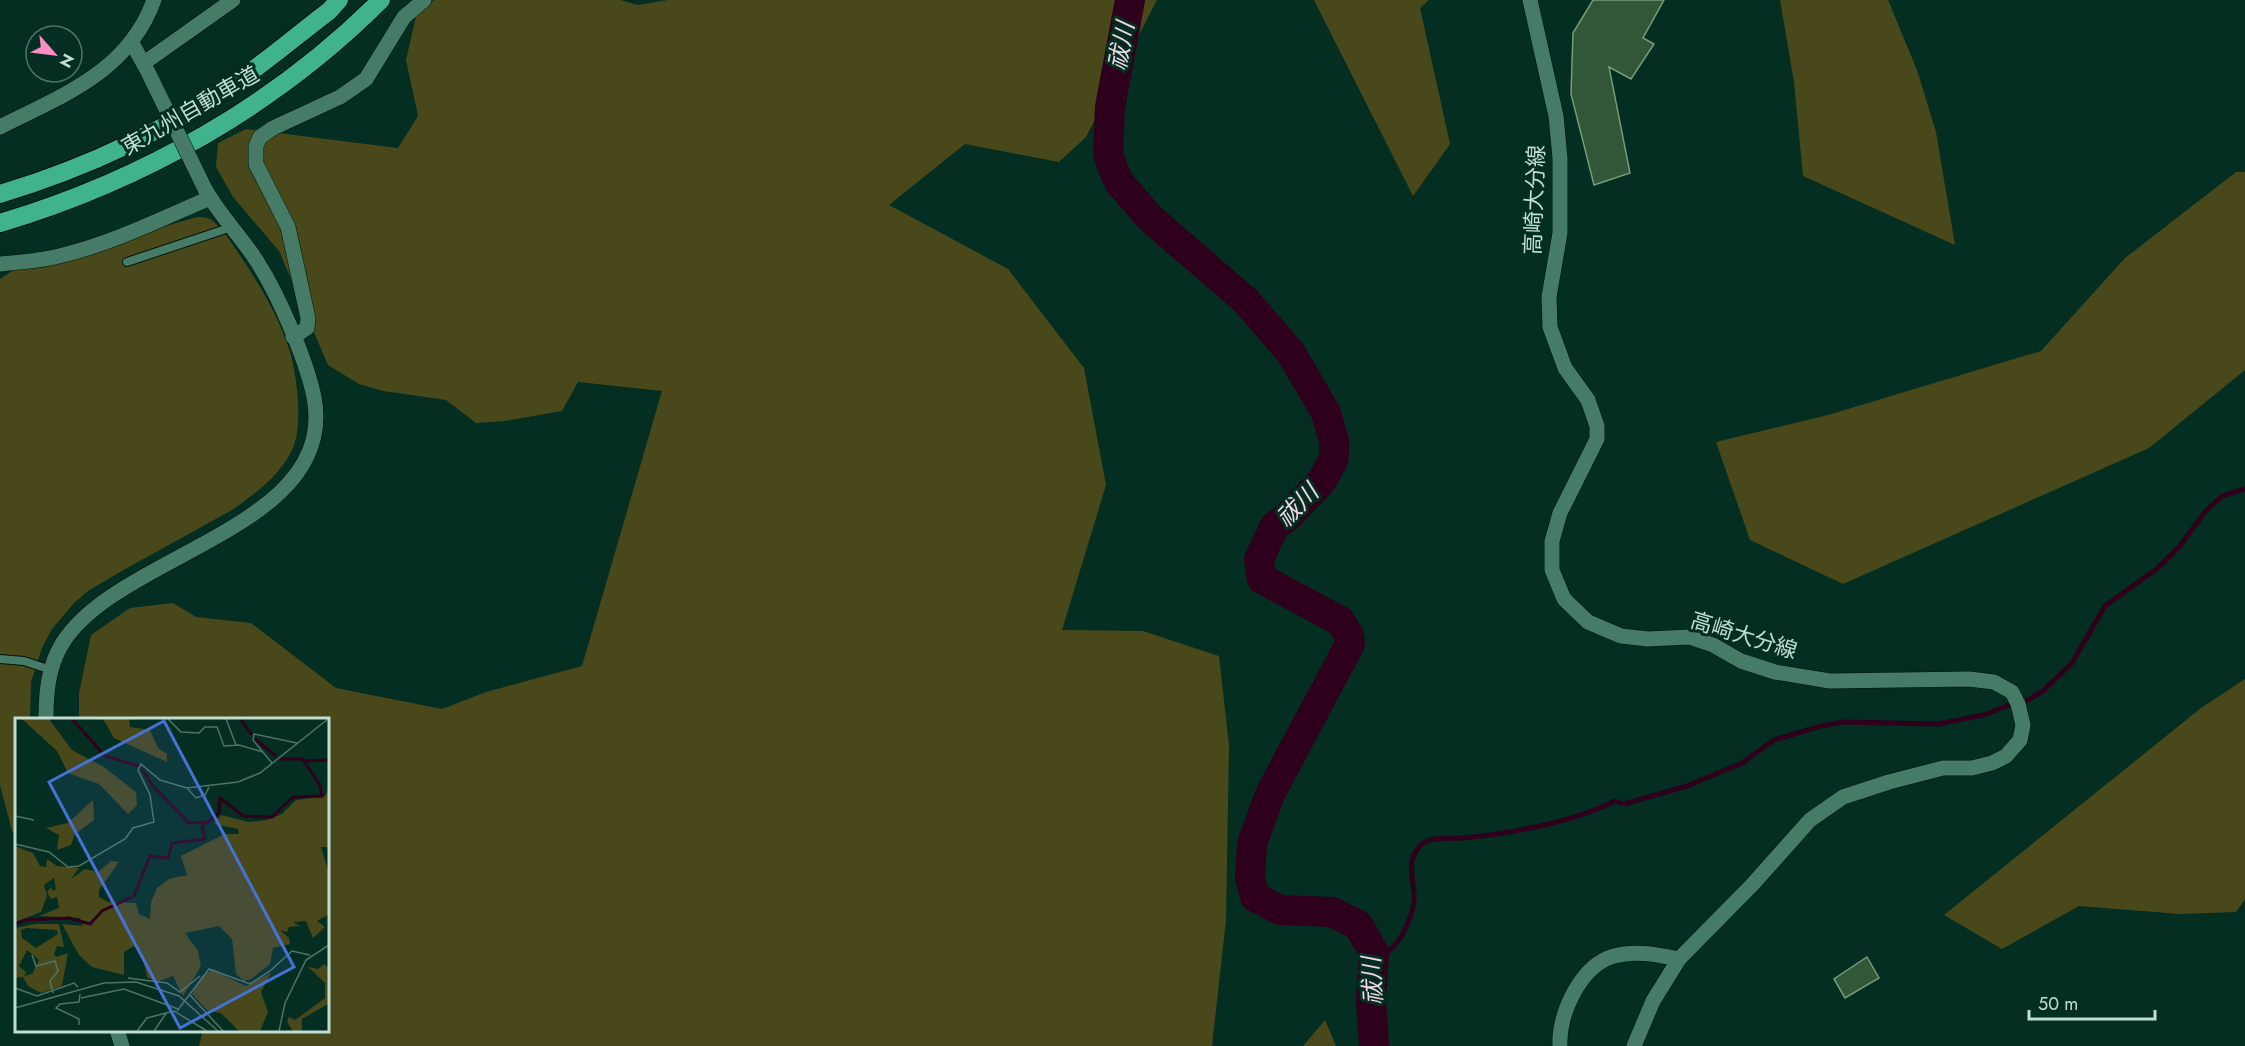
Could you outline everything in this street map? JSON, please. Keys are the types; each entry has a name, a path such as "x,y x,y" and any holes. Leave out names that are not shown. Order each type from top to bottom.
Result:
{"highway":[{"name":"東九州自動車道","path":"0,194 111,154 187,114 243,78 329,11 339,0"},
{"name":"東九州自動車道","path":"0,223 39,211 147,167 236,117 311,63 381,0"}],"street":[{"path":"0,127 87,81 113,62 132,43 154,0"},
{"path":"146,68 233,0"},
{"path":"293,337 307,328 308,318 288,227 256,164 256,146 260,137 273,128 340,97 366,79 404,17 424,0"},
{"name":"高崎大分線","path":"1530,0 1556,116 1560,158 1560,233 1550,297 1550,327 1565,368 1588,399 1597,426 1598,439 1560,513 1552,541 1552,570 1564,599 1588,622 1621,636 1648,639 1689,637 1713,645 1741,661 1775,672 1830,681 1969,679 1994,682 2012,692 2018,704 2023,725 2020,740 2006,756 1992,763 1972,768 1942,768 1843,797 1810,820 1752,885 1679,959 1653,1001 1634,1046"},
{"path":"46,718 47,690 57,654 66,639 85,617 135,582 256,512 282,490 302,466 311,448 315,431 315,407 311,385 293,337 258,263 208,194 132,43"},
{"path":"0,264 46,259 74,252 141,227 208,194"},
{"path":"1560,1046 1568,1007 1577,984 1591,970 1613,956 1643,953 1679,959"},
{"path":"118,1031 122,1046"}],"lane":[{"path":"127,261 232,227"},
{"path":"0,659 13,658 51,670"}],"shaded area":[{"path":"434,0 620,0 638,5 668,0 1157,0 1086,137 1059,162 965,144 889,205 1008,269 1084,368 1106,485 1062,630 1143,631 1219,656 1229,746 1226,920 1212,1046 199,1046 203,1031 328,1031 328,718 79,718 79,693 91,635 130,608 173,603 196,617 251,623 336,688 442,709 486,692 582,666 662,391 578,382 562,411 505,421 476,423 446,400 383,391 359,384 328,365 279,251 233,197 216,167 218,143 246,129 398,148 418,116 406,60 417,12"},
{"path":"1314,0 1429,0 1420,8 1450,144 1413,196"},
{"path":"1780,0 1888,0 1917,70 1936,132 1955,245 1803,176 1794,82"},
{"path":"2236,172 2245,172 2245,370 2149,448 1843,584 1750,540 1716,442 1828,415 2041,351 2125,258"},
{"path":"197,217 210,219 218,225 247,266 275,314 290,352 295,374 298,427 293,448 282,467 250,497 232,510 88,591 74,603 52,629 42,648 31,682 30,718 15,718 15,836 0,785 0,279 15,269"},
{"path":"2245,679 2245,899 2236,912 2180,914 2079,906 2002,949 1944,915 2201,708"},
{"path":"1325,1020 1336,1046 1303,1046"}],"building":[{"path":"1593,0 1664,0 1643,38 1654,44 1631,79 1609,67 1630,173 1594,185 1571,94 1573,33"},
{"path":"1867,957 1879,978 1845,998 1834,979"}],"waterway":[{"name":"祓川","path":"1130,0 1110,107 1108,153 1119,182 1149,217 1246,301 1291,353 1326,413 1334,441 1334,458 1322,481 1274,527 1259,559 1262,579 1340,621 1349,635 1350,644 1270,794 1252,844 1250,878 1255,897 1280,910 1332,912 1358,925 1374,952 1371,1000 1374,1046"},
{"path":"1373,964 1394,946 1412,912 1414,900 1412,859 1423,843 1434,839 1482,836 1541,826 1598,809 1615,801 1624,804 1687,786 1742,763 1774,740 1821,726 1844,722 1938,724 1984,715 2011,704 2021,704 2043,691 2072,663 2105,606 2158,568 2179,547 2205,512 2222,496 2245,489"}]}
